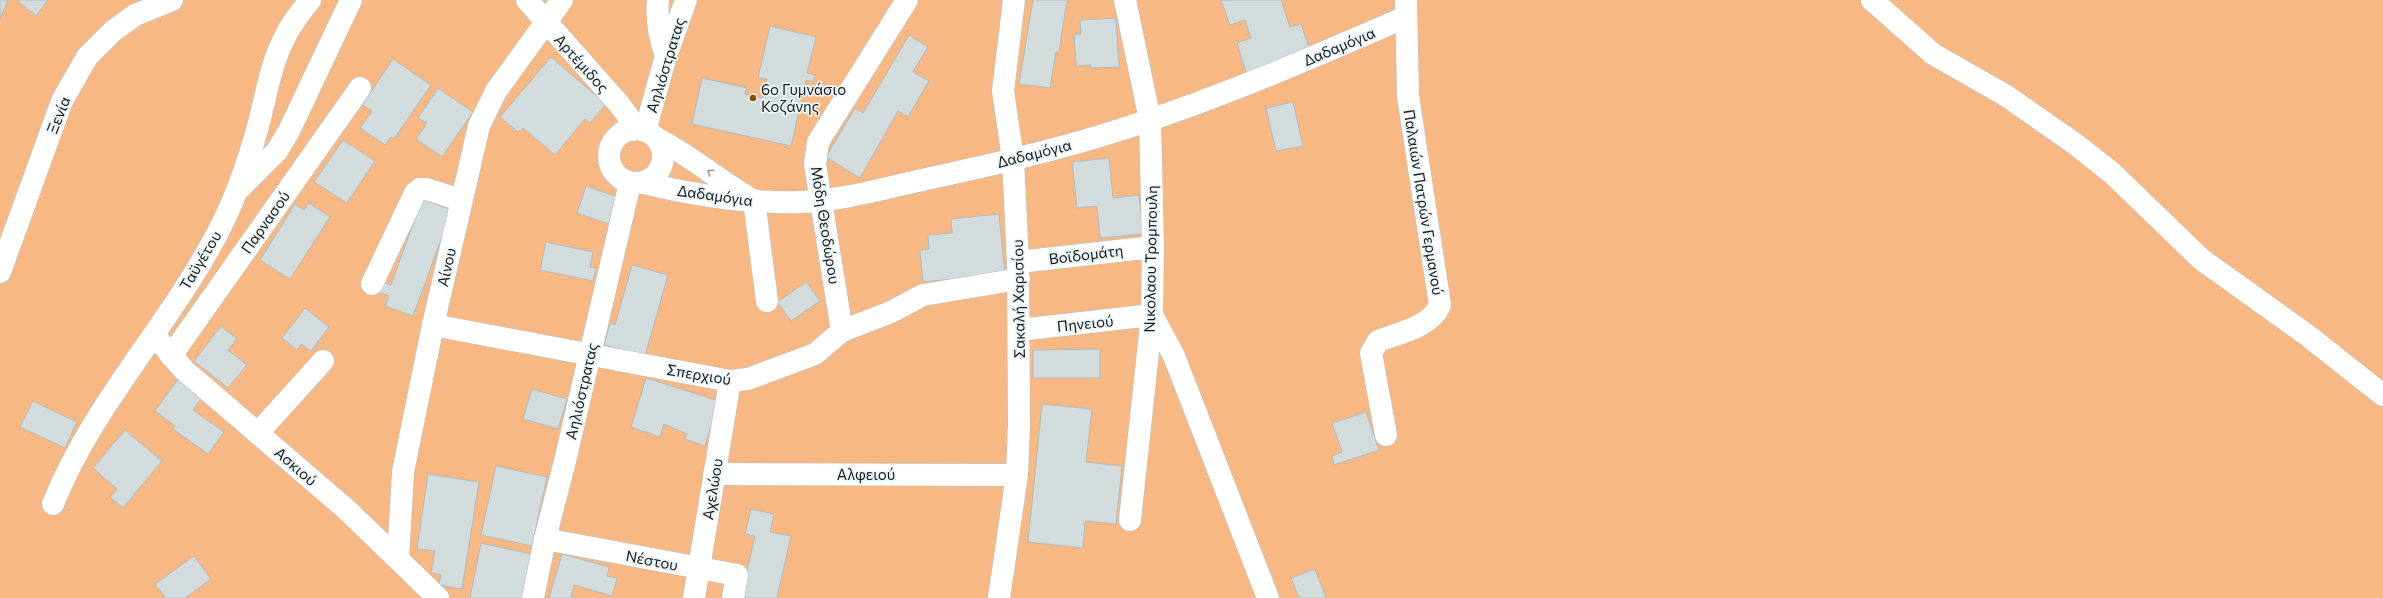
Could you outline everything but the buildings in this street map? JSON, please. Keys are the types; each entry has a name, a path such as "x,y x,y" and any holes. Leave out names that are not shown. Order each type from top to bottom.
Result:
{"street":[{"name":"Ξενία","path":"0,272 62,101 87,57 112,31 135,15 172,0"},
{"name":"Ταϋγέτου","path":"53,504 63,478 85,437 154,335 216,235 239,189 276,57 286,34 310,0"},
{"path":"239,189 277,151 289,131 351,0"},
{"name":"Αρτέμιδος","path":"527,0 545,23 645,133"},
{"name":"Αίνου","path":"398,559 404,472 433,324 479,126 486,109 510,70 562,0"},
{"path":"658,0 656,14 658,32 666,56"},
{"name":"Αηλιόστρατας","path":"533,598 545,539 590,354 637,183 621,179 614,172 610,164 609,155 611,146 616,138 645,133 666,56 686,0"},
{"name":"Μόδη Θεοδώρου","path":"842,331 815,164 818,142 906,0"},
{"name":"Νικολαου Τρομπουλη","path":"1125,0 1150,120 1153,247 1152,315 1130,520"},
{"path":"1872,0 1933,54 2005,95 2074,143 2112,173 2201,259 2302,331 2383,395"},
{"name":"Σακαλή Χαρισίου","path":"999,598 1017,475 1020,423 1018,271 1012,159 1003,91 1009,3"},
{"name":"Δαδαμόγια","path":"637,183 754,200 821,200 871,192 1074,143 1150,120 1263,78 1406,9"},
{"name":"Παλαιών Πατρών Γερμανού","path":"1386,435 1371,353 1372,348 1378,341 1428,321 1437,312 1440,305 1408,96 1406,9"},
{"name":"Παρνασού","path":"171,356 360,88"},
{"path":"637,183 659,172 663,164 664,155 645,133"},
{"path":"645,133 679,149 724,183 754,200 767,301"},
{"path":"372,284 415,193 420,189 426,189 462,200"},
{"path":"216,235 242,256"},
{"name":"Βοϊδομάτη","path":"1018,271 1153,247"},
{"name":"Σπερχιού","path":"433,324 730,381 748,379 815,354 842,331 891,312 923,295 1018,271"},
{"path":"1152,315 1174,356 1268,598"},
{"name":"Πηνειού","path":"1019,330 1152,315"},
{"name":"Ασκιού","path":"154,335 171,356 346,509 438,598"},
{"path":"258,433 323,360"},
{"name":"Αχελώου","path":"694,598 730,381"},
{"name":"Αλφειού","path":"714,474 1017,475"},
{"name":"Νέστου","path":"545,539 737,575 733,598"}],"shaded area":[{"path":"0,0 2383,0 2383,598 0,598"}],"place":[{"name":"6ο Γυμνάσιο Κοζάνης","path":"753,98"}]}
